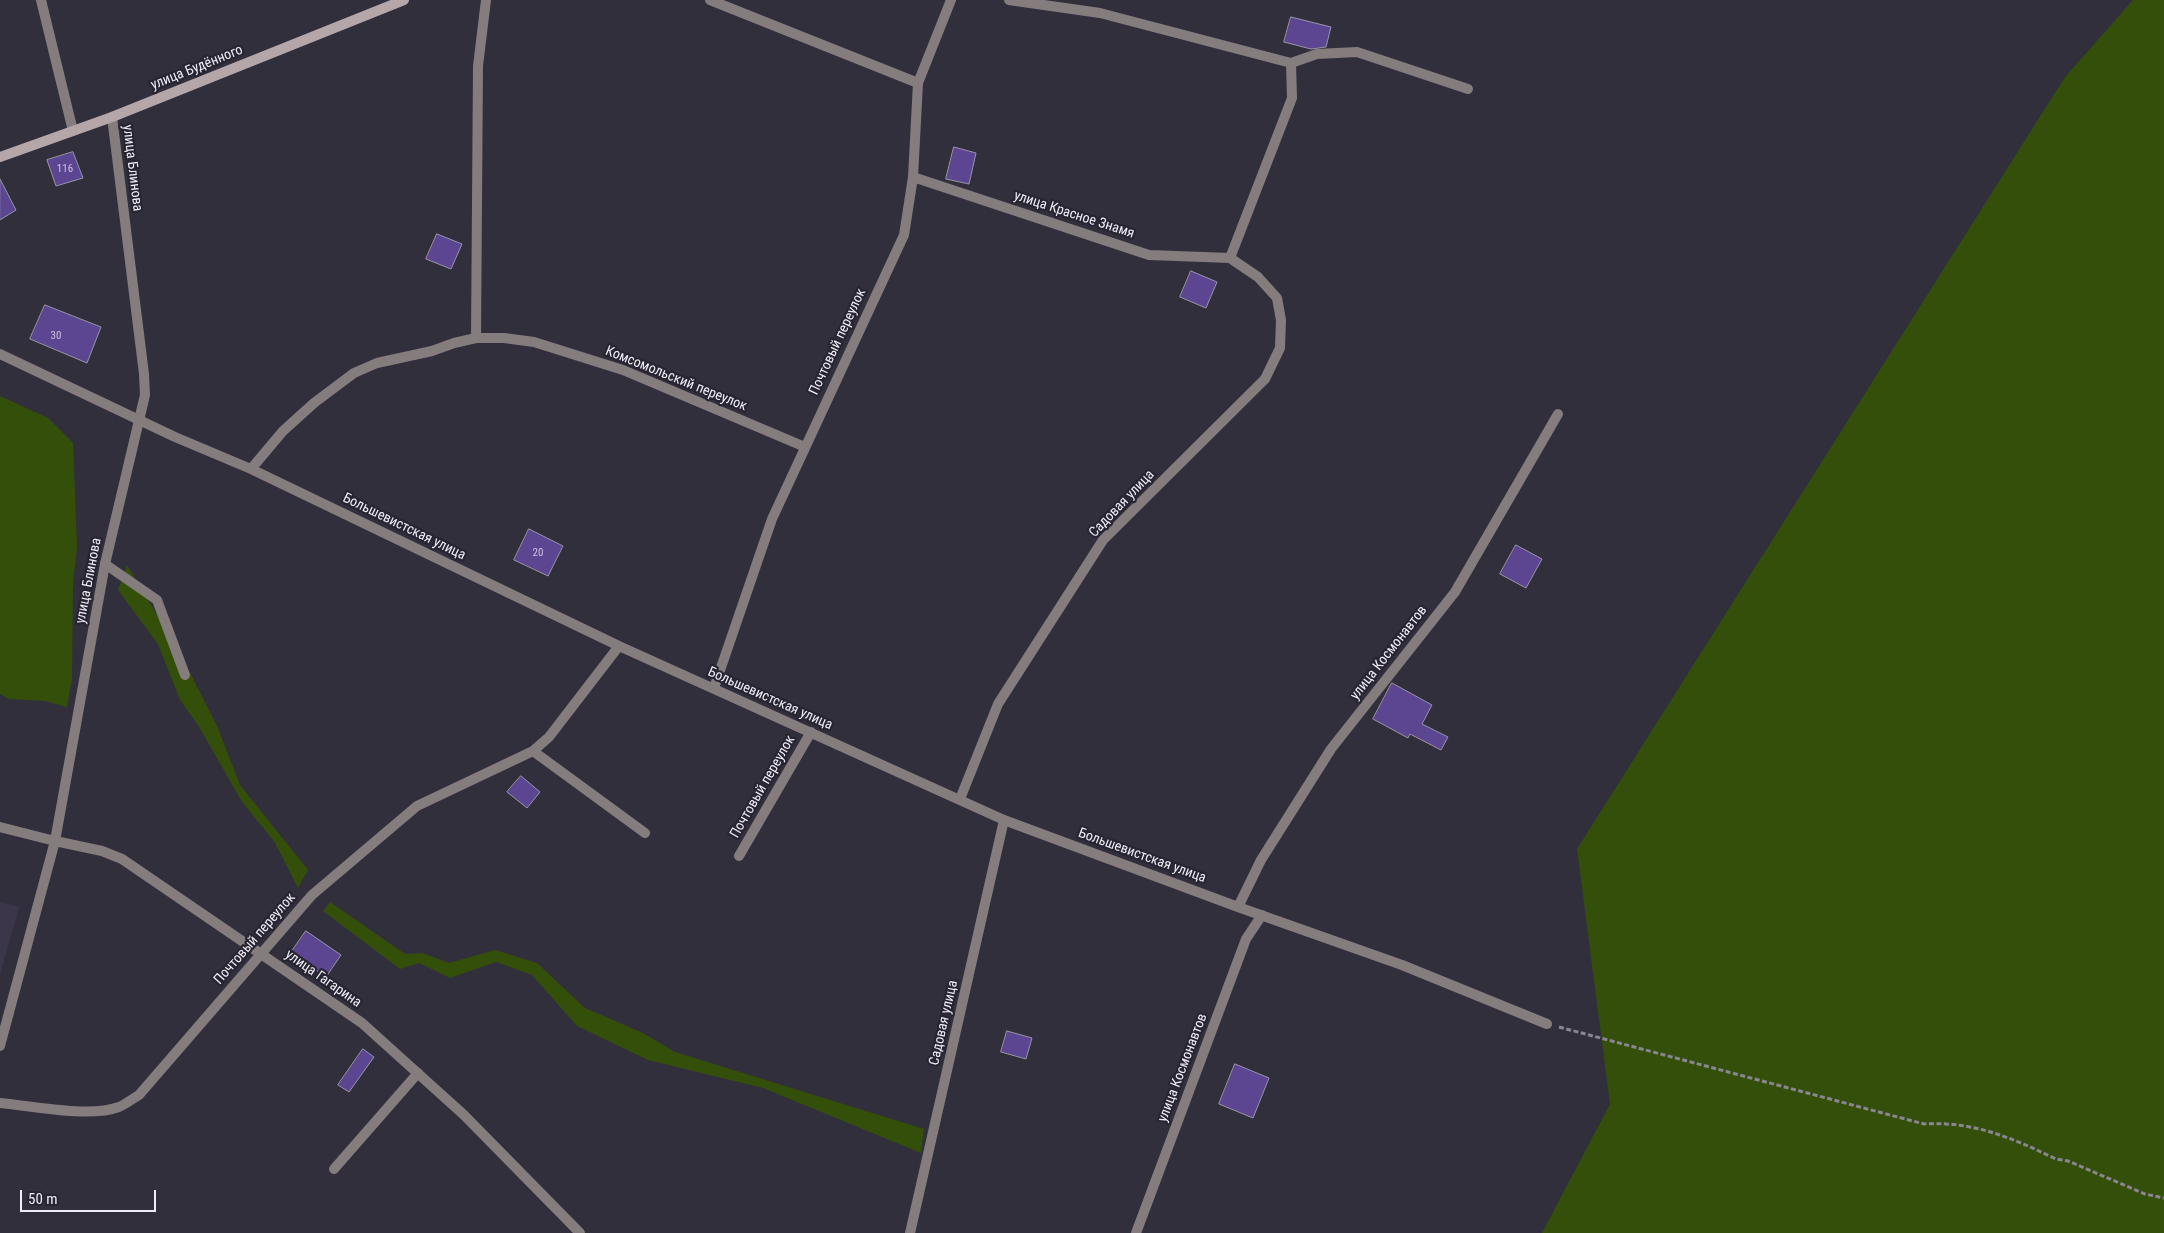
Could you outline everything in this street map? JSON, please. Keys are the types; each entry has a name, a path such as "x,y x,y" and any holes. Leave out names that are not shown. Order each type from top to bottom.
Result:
{"main road":[{"name":"улица Будённого","path":"0,156 112,117 404,0"}],"street":[{"path":"41,0 72,131"},
{"path":"476,338 478,66 486,0"},
{"path":"710,0 918,83"},
{"name":"Почтовый переулок","path":"714,688 772,519 904,235 913,178 918,83 951,0"},
{"path":"1009,0 1100,13 1291,63 1317,54 1357,52 1468,89"},
{"path":"1230,258 1292,98 1291,63"},
{"name":"улица Блинова","path":"0,1046 55,842 105,564 145,394 112,117"},
{"name":"улица Красное Знамя","path":"913,178 1149,254 1230,258"},
{"name":"Садовая улица","path":"960,800 998,704 1103,540 1265,379 1280,348 1281,320 1277,298 1258,277 1230,258"},
{"name":"Комсомольский переулок","path":"251,469 283,431 314,403 354,373 377,363 432,351 476,338 504,338 534,342 623,370 805,447"},
{"name":"Большевистская улица","path":"0,354 138,420 251,469 619,646 1004,820 1238,907 1402,965 1547,1024"},
{"name":"улица Космонавтов","path":"1238,907 1260,860 1331,749 1455,592 1558,414"},
{"path":"105,564 156,600 185,675"},
{"name":"Почтовый переулок","path":"0,1103 90,1112 109,1110 121,1106 139,1095 312,895 417,806 533,751 549,737 619,646"},
{"name":"Почтовый переулок","path":"739,856 811,732"},
{"path":"533,751 645,833"},
{"name":"Садовая улица","path":"910,1233 1004,820"},
{"name":"улица Гагарина","path":"0,827 55,842 102,851 122,859 362,1024 464,1115 580,1233"},
{"name":"улица Космонавтов","path":"1136,1233 1246,939 1262,915"},
{"path":"334,1169 418,1073"}],"path":[{"path":"1547,1024 1924,1124 1945,1123 1978,1127 2056,1159 2068,1161 2145,1194 2164,1198"}],"shaded area":[{"path":"0,902 19,907 0,975"}],"green space":[{"path":"2133,0 2164,0 2164,1233 1542,1233 1610,1104 1577,849 2065,77"},
{"path":"0,396 48,418 73,443 77,547 73,583 72,678 67,707 45,701 9,699 0,694"},
{"path":"127,565 180,653 217,726 240,785 308,870 298,888 274,841 242,802 198,725 180,700 158,644 118,590"},
{"path":"330,902 405,954 422,953 449,963 495,950 537,963 585,1008 643,1033 675,1052 924,1129 921,1153 763,1088 648,1060 577,1026 532,975 496,962 450,978 419,963 400,969 323,911"}],"building":[{"path":"1291,17 1331,27 1326,47 1311,49 1284,42"},
{"path":"954,147 976,153 969,184 946,179"},
{"path":"73,152 83,178 56,186 47,160"},
{"path":"0,179 16,210 0,220"},
{"path":"437,234 462,244 451,269 426,259"},
{"path":"1191,271 1217,282 1206,308 1180,297"},
{"path":"45,305 101,327 87,363 30,339"},
{"path":"529,529 563,546 548,576 514,560"},
{"path":"1516,545 1542,559 1526,588 1500,574"},
{"path":"1392,683 1432,705 1422,724 1448,737 1441,750 1410,734 1408,738 1373,719"},
{"path":"521,776 540,792 527,808 507,792"},
{"path":"306,931 341,955 326,977 316,970 313,974 288,957"},
{"path":"1007,1031 1032,1038 1026,1059 1001,1052"},
{"path":"363,1049 374,1057 349,1092 338,1085"},
{"path":"1235,1064 1269,1078 1253,1118 1219,1104"}]}
